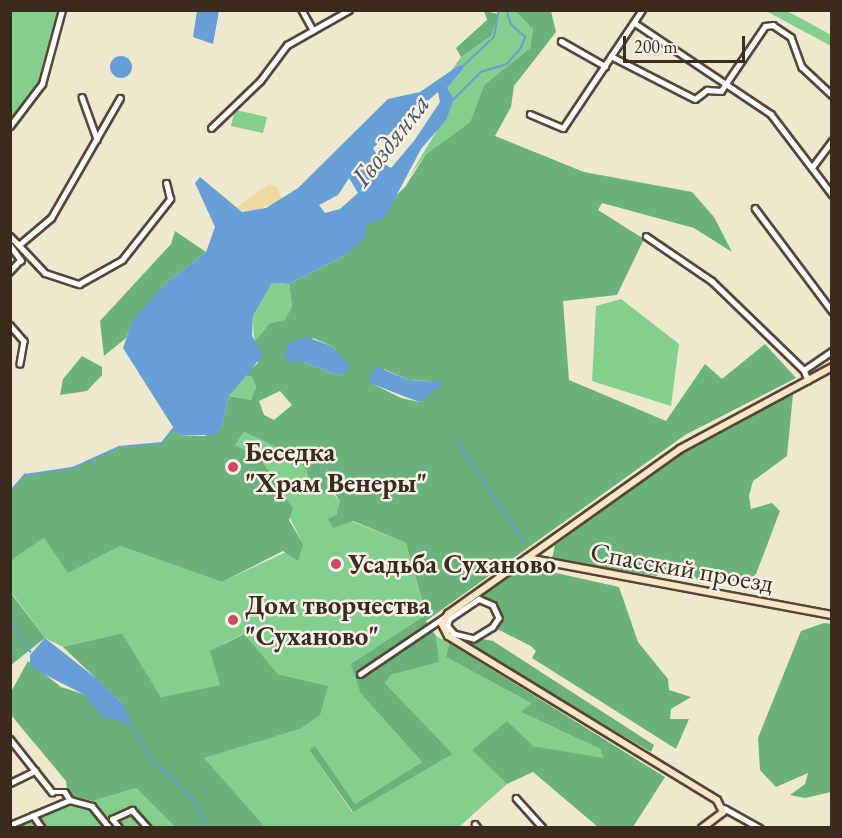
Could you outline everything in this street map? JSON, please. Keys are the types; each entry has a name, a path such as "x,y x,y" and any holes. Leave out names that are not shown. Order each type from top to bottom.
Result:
{"main road":[{"path":"702,828 724,808 707,794 448,636 442,624 448,614 680,449 831,368"},
{"name":"Спасский проезд","path":"527,558 831,615"}],"street":[{"path":"10,126 42,84 62,10"},
{"path":"302,10 313,30"},
{"path":"211,128 260,81 287,45 349,10"},
{"path":"530,114 560,130 642,10"},
{"path":"635,23 728,82 780,122 831,194"},
{"path":"611,56 688,99 706,90 721,91 765,26 773,25 791,37 802,67 831,95"},
{"path":"561,41 605,66"},
{"path":"82,97 98,139"},
{"path":"19,244 51,218 120,98"},
{"path":"813,166 831,141"},
{"path":"10,236 45,273 79,284 122,260 170,199 166,183"},
{"path":"754,208 831,311"},
{"path":"646,236 712,281 804,370 808,380"},
{"path":"10,245 21,260 10,272"},
{"path":"10,325 24,341 20,364"},
{"path":"804,370 831,351"},
{"path":"479,599 493,604 499,618 474,639 447,627 449,619 479,599"},
{"path":"360,674 448,614"},
{"path":"11,741 52,792 65,792 70,800"},
{"path":"10,783 35,771"},
{"path":"516,798 543,828"},
{"path":"10,825 70,800 92,806 110,828"},
{"path":"724,808 760,828"},
{"path":"119,828 112,819 132,810 148,828"},
{"path":"33,815 42,828"}],"green space":[{"path":"11,11 64,11 46,80 11,133"},
{"path":"484,11 499,14 491,36 461,57 456,48 487,20"},
{"path":"498,11 515,11 533,29 530,48 484,85 470,122 426,154 409,177 436,132 447,88 464,68 461,64 451,71 461,57 491,36"},
{"path":"515,11 551,11 556,32 514,86 511,107 495,136 584,172 692,192 714,217 732,252 694,228 602,203 598,210 644,239 617,295 563,301 569,380 666,421 705,364 722,379 765,344 796,378 685,435 426,621 436,636 439,662 391,675 385,683 453,754 353,812 309,750 315,746 355,804 422,762 361,694 351,664 426,615 406,543 353,521 333,528 328,519 336,515 340,501 335,494 311,493 307,470 293,455 244,432 235,445 260,458 293,509 289,520 303,544 298,561 283,551 222,582 120,546 68,573 44,538 11,560 11,492 25,475 73,468 119,447 162,443 174,427 178,435 205,436 222,427 229,396 251,400 256,387 252,377 244,375 258,363 254,342 270,323 285,320 292,306 289,284 344,256 366,224 405,187 426,154 470,122 484,85 530,48 533,29","holes":["313,338 332,346 350,367 340,376 300,361","384,369 408,380 431,381 419,402 401,398 371,383","280,391 292,405 274,420 264,415 259,401"]},
{"path":"766,11 787,11 804,20 831,35 831,46"},
{"path":"235,110 267,117 263,133 231,126"},
{"path":"175,231 206,252 166,283 134,319 126,338 104,356 100,321 171,244"},
{"path":"272,283 289,284 292,306 285,321 270,323 254,342 253,316"},
{"path":"621,299 679,344 671,406 592,381 596,306"},
{"path":"82,356 102,367 102,375 87,391 60,395 63,379"},
{"path":"249,367 244,375 252,377 256,387 251,400 229,396"},
{"path":"793,394 787,456 753,481 749,496 751,509 772,503 780,511 756,574 744,584 714,576 700,583 682,562 656,576 552,559 555,545 680,454"},
{"path":"244,432 293,455 340,501 336,515 406,543 426,616 361,694 422,762 355,804 315,747 309,750 352,812 453,754 385,683 391,675 438,662 436,636 449,643 446,657 531,703 521,712 600,749 603,759 533,746 473,750 507,784 459,827 265,827 203,758 300,729 327,686 278,674 243,634 223,644 221,685 161,697 122,633 63,647 45,638 11,592 10,560 44,538 69,572 120,546 222,582 303,544 260,459 235,445"},
{"path":"525,566 619,587 638,642 668,679 669,690 691,697 671,709 670,719 689,719 676,749 532,658 536,651 531,646 493,627 499,618 493,605 479,599"},
{"path":"10,592 45,638 11,665 10,665"},
{"path":"824,623 832,624 831,792 805,798 790,795 805,784 808,773 776,787 760,770 758,738 801,631"},
{"path":"122,633 161,697 220,685 210,651 244,634 278,674 328,686 320,715 300,729 204,758 265,827 175,827 136,788 93,801 68,796 66,781 11,715 11,692 28,661 61,687 83,694 103,716 127,722 122,703 63,647"},
{"path":"450,635 493,641 654,745 651,752"},
{"path":"449,643 665,777 633,827 598,827 533,772 507,784 472,750 507,721 533,746 603,758 600,749 521,712 531,703 446,657"},
{"path":"136,788 175,827 11,828 68,796 93,801"}],"sand":[{"path":"269,184 277,187 283,200 253,211 234,209"}],"water":[{"path":"197,11 219,11 213,44 193,37"},
{"path":"121,56 129,59 132,67 129,75 121,78 113,75 110,67 113,59"},
{"path":"461,64 464,68 447,88 454,99 446,120 421,149 384,219 366,224 366,237 344,256 289,284 272,283 253,316 252,336 263,355 229,396 222,427 215,435 178,435 123,348 133,319 166,283 206,252 215,227 195,183 200,177 242,212 266,208 298,188 388,99 420,92","holes":["438,92 440,102 414,141 391,168 381,162 373,148","349,178 358,193 340,209 325,213 319,205 338,195"]},
{"path":"306,337 332,346 351,367 340,376 300,361 290,363 284,356 289,343"},
{"path":"378,367 408,380 445,382 419,402 370,383 370,374"},
{"path":"45,638 97,679 122,703 132,725 103,717 83,694 30,667 30,655"}],"waterway":[{"name":"Гвоздянка","path":"463,66 494,37 499,10"},
{"path":"454,99 481,72 507,64 521,48 525,37 511,25 506,10"},
{"name":"Гвоздянка","path":"10,492 25,475 73,468 119,447 162,443 174,428"},
{"path":"457,441 524,542"},
{"path":"10,621 31,652"},
{"path":"132,725 151,758 194,800 207,828"}],"place":[{"name":"Беседка \"Храм Венеры\"","path":"233,467"},
{"name":"Усадьба Суханово","path":"336,564"},
{"name":"Дом творчества \"Суханово\"","path":"233,620"}]}
